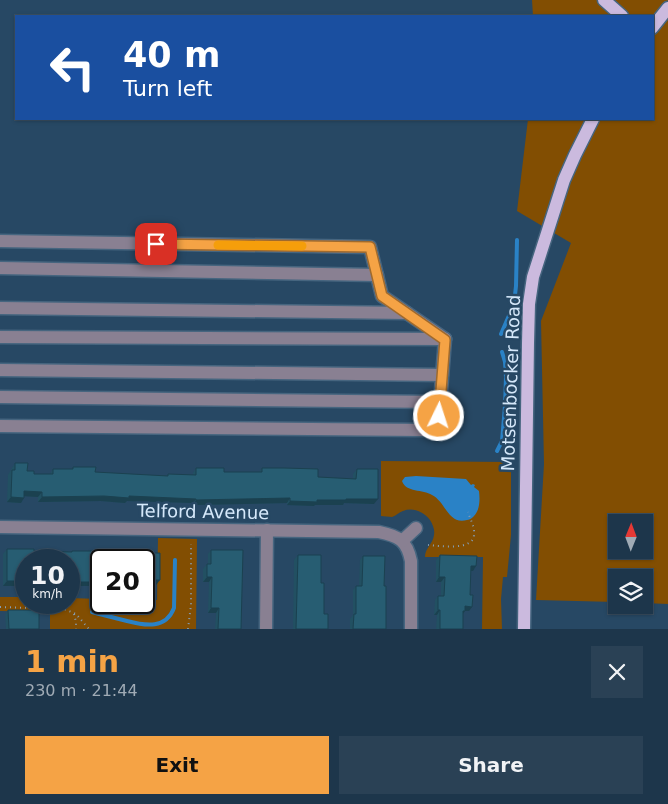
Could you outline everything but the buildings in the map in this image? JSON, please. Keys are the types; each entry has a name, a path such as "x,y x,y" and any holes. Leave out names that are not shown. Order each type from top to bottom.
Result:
{"main road":[{"path":"604,0 621,15"},
{"path":"654,26 668,8"},
{"name":"Motsenbocker Road","path":"524,629 530,296 533,277 560,194 593,120"}],"street":[{"path":"0,242 370,247 382,296 445,340"},
{"path":"0,268 377,276"},
{"path":"0,308 407,313"},
{"path":"0,337 445,340"},
{"path":"0,426 423,430 439,416 445,340"},
{"path":"0,370 442,375"},
{"path":"0,397 440,402"},
{"name":"Telford Avenue","path":"0,527 379,532 391,534 402,541"},
{"path":"411,629 411,562 410,554 402,541 416,528"},
{"path":"266,629 267,530"}],"path":[{"path":"428,545 460,546 471,542 474,533 468,512"},
{"path":"188,629 191,605 191,544"},
{"path":"0,607 15,607"},
{"path":"74,614 76,629"},
{"path":"75,614 89,629"}],"shaded area":[{"path":"532,0 668,0 668,604 653,603 653,569 608,569 608,602 536,600 544,464 541,321 571,243 517,211 528,120 654,120 654,15 533,15"},
{"path":"381,461 511,462 511,535 507,577 503,577 501,599 502,629 482,629 483,557 425,557 434,533 433,526 428,517 418,511 411,510 392,517 381,516"},
{"path":"158,538 197,539 196,629 50,629 50,614 80,614 80,598 90,599 90,614 155,614 155,600 157,600"},
{"path":"0,597 15,597 15,611 0,611"}],"water":[{"path":"405,477 466,479 471,485 475,485 474,487 479,491 479,504 476,514 468,520 461,521 455,519 437,498 404,485 402,481"}],"waterway":[{"path":"501,334 514,304 517,240"},
{"path":"497,451 502,441 505,406 506,377 502,352"},
{"path":"100,614 148,625 161,623 166,620 174,608 175,560"}],"slow traffic":[{"path":"218,245 302,246"}],"route":[{"path":"156,244 370,247 382,296 445,340 439,416"}]}
